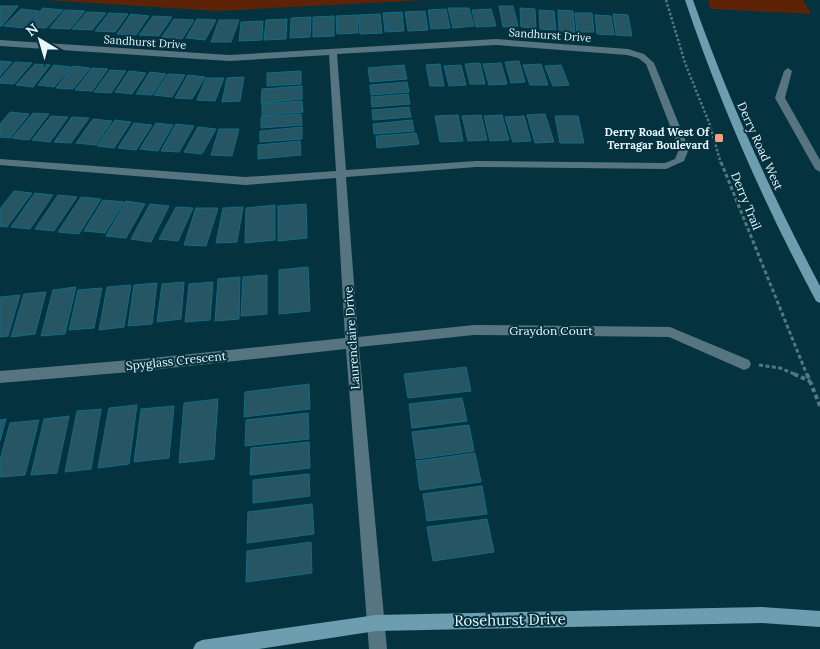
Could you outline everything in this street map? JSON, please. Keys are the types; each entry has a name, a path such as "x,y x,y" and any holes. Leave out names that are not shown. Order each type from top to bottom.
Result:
{"main road":[{"name":"Derry Road West","path":"689,0 707,53 741,138 820,298"},
{"name":"Rosehurst Drive","path":"202,649 376,623 762,615 820,619"}],"street":[{"name":"Sandhurst Drive","path":"0,43 229,58 496,42 628,52 641,56 650,63 684,149 679,161 666,166 476,164 340,172"},
{"name":"Laurenclaire Drive","path":"334,53 352,342 378,649"},
{"path":"788,71 780,98 820,170"},
{"path":"0,162 236,181 340,172"},
{"name":"Graydon Court","path":"352,342 474,330 670,332 744,364"},
{"name":"Spyglass Crescent","path":"0,377 142,365 352,342"}],"path":[{"name":"Derry Trail","path":"666,0 685,63 710,125 715,148 820,406"},
{"path":"744,364 780,368 811,381"}],"shaded area":[{"path":"44,0 427,0 218,11"},
{"path":"708,0 803,0 811,14 711,9"}],"building":[{"path":"0,6 18,6 2,26 0,26"},
{"path":"499,6 513,6 518,26 503,27"},
{"path":"43,8 63,10 46,28 26,27"},
{"path":"448,8 469,8 474,26 453,28"},
{"path":"520,8 535,9 536,28 521,27"},
{"path":"21,9 39,11 23,28 4,26"},
{"path":"446,9 450,28 431,29 428,10"},
{"path":"491,9 496,26 476,27 472,10"},
{"path":"65,10 85,11 70,29 50,28"},
{"path":"539,10 554,11 556,30 540,29"},
{"path":"558,10 573,11 575,32 559,31"},
{"path":"425,11 428,30 408,31 405,12"},
{"path":"87,12 106,13 92,30 72,29"},
{"path":"402,12 404,31 385,32 383,13"},
{"path":"109,13 128,14 115,32 95,31"},
{"path":"575,13 592,13 594,32 577,32"},
{"path":"131,14 149,16 136,35 117,34"},
{"path":"380,14 382,33 360,34 358,15"},
{"path":"613,14 628,15 632,36 616,35"},
{"path":"357,15 358,33 337,34 336,16"},
{"path":"595,15 611,16 614,35 597,34"},
{"path":"153,16 172,17 159,36 139,35"},
{"path":"334,16 334,36 313,37 313,17"},
{"path":"311,17 310,37 290,38 291,18"},
{"path":"174,19 194,20 182,39 162,37"},
{"path":"197,19 216,20 205,40 186,38"},
{"path":"287,19 286,39 264,40 266,20"},
{"path":"219,20 239,20 231,42 211,42"},
{"path":"263,21 262,40 239,41 241,22"},
{"path":"0,61 12,62 0,76"},
{"path":"519,61 525,82 511,83 505,62"},
{"path":"15,62 32,63 14,84 0,83 0,79"},
{"path":"480,63 485,84 470,84 465,64"},
{"path":"501,63 507,84 489,85 483,64"},
{"path":"35,64 50,65 33,87 16,85"},
{"path":"440,64 444,86 430,86 426,65"},
{"path":"541,64 548,85 530,85 523,65"},
{"path":"54,65 71,67 54,87 38,85"},
{"path":"404,65 407,79 370,82 368,68"},
{"path":"461,65 466,85 449,86 444,66"},
{"path":"561,65 569,85 553,86 545,66"},
{"path":"73,66 90,68 73,89 56,88"},
{"path":"92,68 108,69 92,91 75,90"},
{"path":"110,70 126,71 111,93 94,92"},
{"path":"129,71 146,73 132,94 115,92"},
{"path":"301,71 301,84 267,86 267,73"},
{"path":"150,72 166,74 152,95 136,94"},
{"path":"168,74 185,75 172,97 154,95"},
{"path":"188,75 205,77 192,99 175,98"},
{"path":"244,77 240,101 222,102 227,78"},
{"path":"206,78 224,78 215,101 197,100"},
{"path":"407,82 409,92 371,95 370,85"},
{"path":"302,86 302,99 261,103 262,89"},
{"path":"408,94 410,104 372,107 371,97"},
{"path":"302,101 303,112 262,116 262,104"},
{"path":"409,107 411,117 373,120 372,110"},
{"path":"10,112 29,114 10,138 0,137 0,124"},
{"path":"33,113 49,114 29,140 12,138"},
{"path":"301,114 302,125 261,128 261,117"},
{"path":"545,114 554,142 535,143 527,115"},
{"path":"458,115 463,141 440,142 435,116"},
{"path":"481,115 487,140 468,141 462,116"},
{"path":"502,115 509,140 490,141 484,116"},
{"path":"51,116 68,117 50,142 32,140"},
{"path":"524,116 531,141 513,142 505,117"},
{"path":"555,116 578,116 584,143 560,143"},
{"path":"72,117 89,118 71,143 54,142"},
{"path":"93,119 112,121 96,145 76,143"},
{"path":"115,120 131,122 114,148 97,146"},
{"path":"412,120 414,131 374,134 373,124"},
{"path":"134,123 152,125 136,150 118,148"},
{"path":"156,123 173,125 158,151 140,149"},
{"path":"176,124 194,126 179,152 161,151"},
{"path":"198,127 216,129 202,154 184,152"},
{"path":"302,127 302,139 260,142 260,131"},
{"path":"219,129 239,129 232,156 211,155"},
{"path":"416,133 419,144 377,148 376,136"},
{"path":"300,141 301,155 258,159 258,145"},
{"path":"14,191 32,193 7,227 0,226 0,209"},
{"path":"35,193 53,195 30,229 11,227"},
{"path":"58,195 77,197 54,231 35,229"},
{"path":"81,197 101,199 79,234 58,232"},
{"path":"103,200 124,202 105,233 84,231"},
{"path":"126,201 145,204 126,238 106,236"},
{"path":"150,204 169,206 151,242 131,239"},
{"path":"306,204 307,238 278,241 278,206"},
{"path":"275,205 275,240 245,243 246,208"},
{"path":"176,207 193,208 178,241 159,239"},
{"path":"243,207 237,242 216,243 223,208"},
{"path":"196,208 218,208 206,246 184,245"},
{"path":"308,267 310,311 279,314 279,270"},
{"path":"267,275 267,314 241,316 243,277"},
{"path":"240,277 239,319 215,321 218,279"},
{"path":"184,282 181,319 157,322 162,284"},
{"path":"213,282 210,320 185,322 189,284"},
{"path":"157,283 152,324 128,326 134,285"},
{"path":"131,285 124,327 99,330 107,287"},
{"path":"76,287 65,334 41,336 53,290"},
{"path":"102,288 94,328 69,330 78,290"},
{"path":"46,292 35,334 11,337 24,294"},
{"path":"20,295 8,336 0,337 0,297"},
{"path":"466,367 471,391 408,398 404,374"},
{"path":"309,384 310,409 244,417 245,392"},
{"path":"462,398 467,421 412,428 409,404"},
{"path":"218,399 214,459 179,463 184,403"},
{"path":"137,405 129,464 98,468 109,408"},
{"path":"174,406 169,458 134,462 141,409"},
{"path":"101,409 91,469 65,472 77,411"},
{"path":"308,413 309,439 245,446 246,420"},
{"path":"69,416 57,473 31,475 44,419"},
{"path":"6,419 0,441 0,420"},
{"path":"39,420 25,475 0,477 0,460 10,423"},
{"path":"469,425 474,451 416,459 412,432"},
{"path":"309,442 310,468 250,475 251,448"},
{"path":"475,453 481,482 420,490 416,461"},
{"path":"309,474 310,496 253,503 253,480"},
{"path":"482,486 487,514 427,521 423,494"},
{"path":"312,504 314,534 247,543 248,512"},
{"path":"487,519 494,552 433,561 427,527"},
{"path":"311,542 312,573 246,582 247,551"}],"place":[{"name":"Derry Road West Of Terragar Boulevard","path":"719,138"}]}
